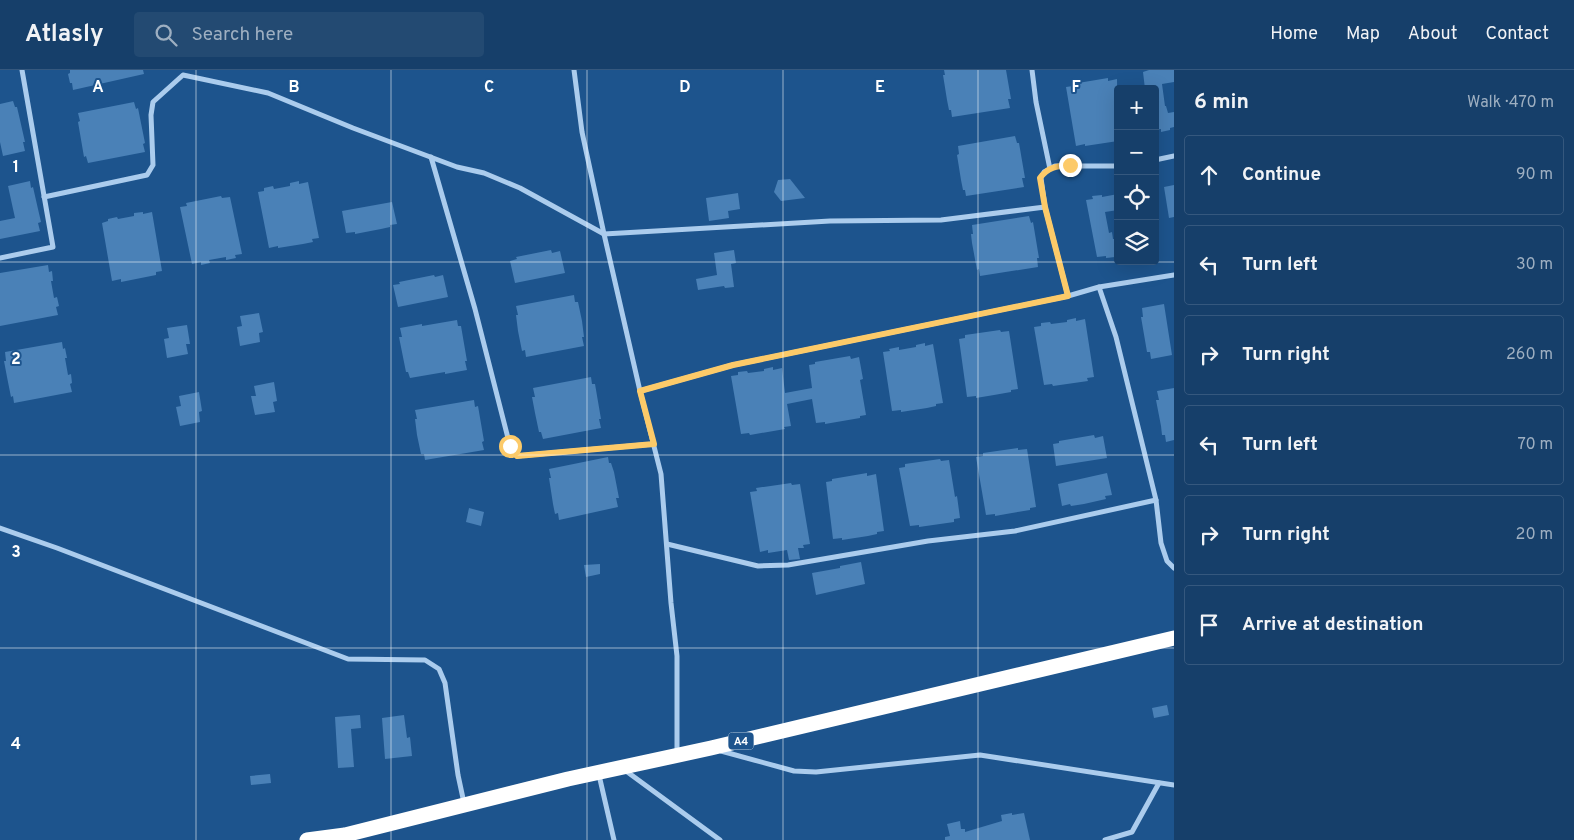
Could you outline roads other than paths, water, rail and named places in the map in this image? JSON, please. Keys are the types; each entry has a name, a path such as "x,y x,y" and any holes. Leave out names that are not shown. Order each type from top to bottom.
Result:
{"highway":[{"name":"A4","path":"307,840 345,835 598,772 710,748 1174,638"}],"street":[{"path":"0,258 53,247 22,70"},
{"path":"574,70 582,132 640,391 661,474 677,656 677,755"},
{"path":"1032,70 1036,102 1050,169"},
{"path":"44,198 147,175 153,164 151,115 153,102 182,73 268,93 352,128 457,167 484,173 520,188 604,234 830,222 940,220 1045,207"},
{"path":"1159,159 1174,156"},
{"path":"431,157 476,309 510,446 517,456 654,444"},
{"path":"1068,296 1045,207 1040,178 1044,172 1055,166 1114,166"},
{"path":"640,391 733,365 1068,296 1099,287 1174,275"},
{"path":"1099,287 1116,338 1156,500 1161,543 1167,562 1174,568"},
{"path":"667,544 758,566 788,565 928,541 1015,531 1156,500"},
{"path":"0,528 348,659 425,660 439,669 445,683 464,806"},
{"path":"710,748 794,771 816,772 980,755 1174,785"},
{"path":"621,767 720,840"},
{"path":"598,772 614,840"},
{"path":"1105,840 1132,832 1159,783"}]}
